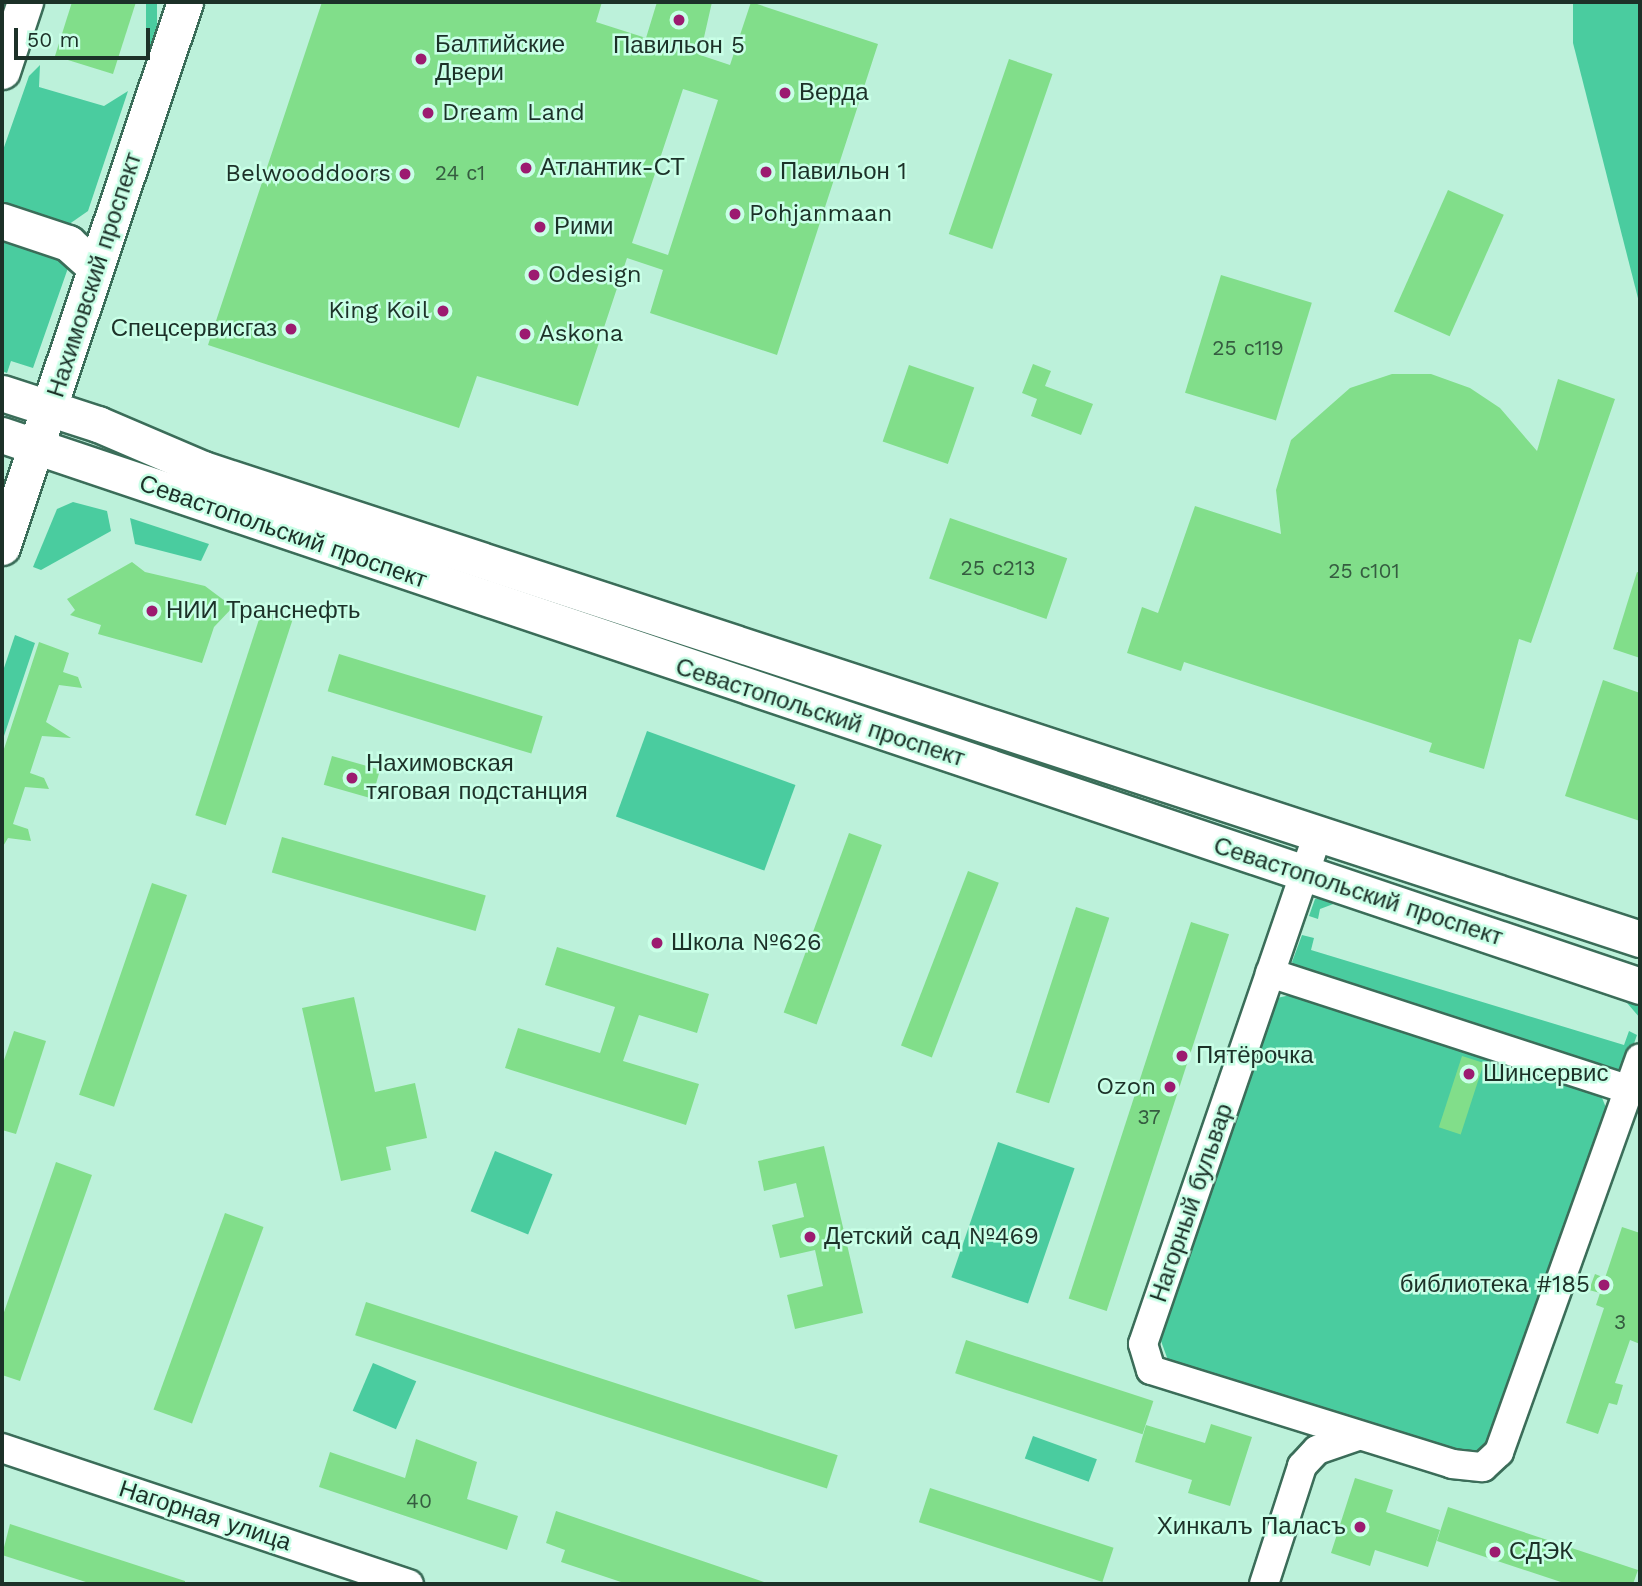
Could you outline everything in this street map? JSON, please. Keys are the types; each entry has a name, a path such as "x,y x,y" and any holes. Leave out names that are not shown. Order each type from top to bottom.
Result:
{"main road":[{"path":"2,71 25,2"},
{"name":"Нахимовский проспект","path":"2,547 39,447 95,267 185,2"},
{"path":"2,221 68,243 95,267"},
{"name":"Севастопольский проспект","path":"2,393 52,408 203,469 1640,939"},
{"name":"Севастопольский проспект","path":"2,435 276,532 1640,986"}],"street":[{"name":"Нагорный бульвар","path":"1318,834 1143,1344 1151,1370 1273,1411 1452,1465 1483,1466 1499,1452 1640,1058"},
{"path":"1270,973 1628,1089"},
{"path":"1273,1411 1289,1426 1303,1466"},
{"path":"1264,1584 1303,1466 1317,1450 1358,1436"},
{"name":"Нагорная улица","path":"2,1448 408,1584"}],"green space":[{"path":"146,2 157,2 157,70 146,70"},
{"path":"1573,2 1640,2 1640,306 1573,43"},
{"path":"40,65 39,87 104,106 128,91 88,211 65,227 2,212 2,153 29,76"},
{"path":"2,239 66,260 68,268 33,368 11,361 7,373 2,371"},
{"path":"73,502 107,511 111,531 41,570 33,567 57,509"},
{"path":"130,518 209,544 201,561 135,544"},
{"path":"15,635 35,643 2,742 2,674"},
{"path":"647,731 795,785 764,871 616,817"},
{"path":"1323,897 1640,996 1640,1018 1621,996 1336,903 1320,909 1318,919 1309,916 1315,899"},
{"path":"1302,935 1314,938 1311,950 1624,1045 1629,1031 1637,1035 1624,1072 1615,1075 1298,971 1292,962"},
{"path":"1295,994 1600,1093 1607,1110 1490,1447 1473,1456 1169,1363 1161,1341 1277,998"},
{"path":"998,1142 1075,1168 1028,1304 951,1277"},
{"path":"495,1151 552,1174 528,1234 471,1211"},
{"path":"373,1363 416,1381 396,1429 353,1411"},
{"path":"1033,1436 1097,1459 1089,1482 1025,1459"}],"building":[{"path":"72,2 136,2 113,74 55,56"},
{"path":"322,2 602,2 596,22 646,38 657,2 712,2 700,55 730,65 751,2 878,44 777,355 650,313 663,270 627,258 578,406 477,376 459,428 208,345","holes":["683,89 718,100 668,255 632,243"]},
{"path":"1009,59 1052,74 992,249 949,234"},
{"path":"1448,190 1504,215 1450,336 1394,312"},
{"path":"1221,275 1312,303 1276,420 1185,393"},
{"path":"1033,364 1051,371 1045,386 1093,404 1081,435 1031,416 1037,399 1022,393"},
{"path":"909,365 974,387 948,464 883,442"},
{"path":"1392,374 1431,374 1470,388 1500,408 1537,451 1558,379 1615,399 1531,643 1519,639 1484,769 1429,752 1432,743 1184,662 1181,671 1127,653 1142,607 1158,613 1195,506 1281,534 1276,490 1291,440 1350,388"},
{"path":"950,518 1067,558 1046,619 929,579"},
{"name":"НИИ Транснефть","path":"132,562 145,572 205,586 233,607 214,627 202,663 98,634 101,625 70,615 75,610 67,599"},
{"path":"1637,572 1640,573 1640,658 1613,649"},
{"path":"263,607 293,617 226,825 195,815"},
{"path":"39,642 69,653 63,672 78,677 82,688 59,685 46,722 71,738 42,736 30,773 44,778 49,789 25,787 13,824 28,829 31,841 8,838 2,848 2,755"},
{"path":"339,654 543,716 531,754 328,691"},
{"path":"1603,680 1640,693 1640,821 1565,796"},
{"name":"Нахимовская тяговая подстанция","path":"332,756 380,770 372,799 324,785"},
{"path":"849,833 882,845 817,1024 784,1012"},
{"path":"282,837 486,895 476,931 272,873"},
{"path":"968,871 999,883 932,1057 901,1046"},
{"path":"152,883 187,895 114,1107 79,1095"},
{"path":"1076,907 1109,918 1049,1103 1016,1092"},
{"path":"1191,922 1229,934 1107,1311 1069,1299"},
{"path":"557,947 709,994 697,1033 639,1015 623,1061 699,1084 686,1125 505,1068 518,1028 600,1053 615,1007 545,985"},
{"path":"354,997 375,1092 415,1083 427,1138 386,1147 391,1170 341,1181 302,1008"},
{"path":"14,1031 46,1041 16,1134 2,1130 2,1066"},
{"path":"1462,1056 1484,1063 1461,1134 1439,1127"},
{"name":"Детский сад №469","path":"824,1146 863,1313 795,1329 787,1295 823,1286 815,1250 780,1258 772,1225 804,1217 796,1183 764,1191 758,1161"},
{"path":"56,1162 92,1175 20,1381 2,1375 2,1318"},
{"path":"225,1213 264,1227 192,1423 154,1409"},
{"path":"1622,1227 1640,1233 1640,1344 1630,1340 1615,1383 1623,1385 1617,1405 1609,1403 1598,1434 1566,1423 1604,1308 1596,1305 1600,1293 1589,1290 1595,1274 1605,1278"},
{"path":"366,1302 838,1455 827,1489 355,1335"},
{"path":"966,1340 1153,1401 1143,1434 955,1373"},
{"path":"1211,1424 1252,1437 1230,1506 1188,1493 1192,1480 1135,1462 1146,1425 1205,1443"},
{"path":"416,1439 477,1462 467,1499 518,1516 507,1550 319,1487 330,1452 405,1478"},
{"path":"1355,1478 1393,1490 1386,1512 1440,1530 1428,1567 1375,1550 1370,1566 1331,1553"},
{"path":"930,1488 1114,1548 1102,1582 919,1522"},
{"path":"1448,1507 1638,1570 1633,1584 1567,1584 1437,1541"},
{"path":"556,1511 764,1584 627,1584 561,1562 565,1550 546,1543"},
{"path":"10,1524 185,1581 185,1584 92,1584 2,1555"}],"place":[{"name":"Павильон 5","path":"679,20"},
{"name":"Балтийские Двери","path":"421,59"},
{"name":"Верда","path":"785,93"},
{"name":"Dream Land","path":"428,113"},
{"name":"Атлантик-СТ","path":"526,168"},
{"name":"Павильон 1","path":"766,172"},
{"name":"Belwooddoors","path":"405,174"},
{"name":"Pohjanmaan","path":"735,214"},
{"name":"Рими","path":"540,227"},
{"name":"Odesign","path":"534,275"},
{"name":"King Koil","path":"443,311"},
{"name":"Спецсервисгаз","path":"291,329"},
{"name":"Askona","path":"525,334"},
{"name":"НИИ Транснефть","path":"152,611"},
{"name":"Нахимовская тяговая подстанция","path":"352,778"},
{"name":"Школа №626","path":"657,943"},
{"name":"Пятёрочка","path":"1182,1056"},
{"name":"Шинсервис","path":"1469,1074"},
{"name":"Ozon","path":"1170,1087"},
{"name":"Детский сад №469","path":"810,1237"},
{"name":"библиотека #185","path":"1604,1285"},
{"name":"Хинкалъ Паласъ","path":"1360,1527"},
{"name":"СДЭК","path":"1495,1552"}]}
